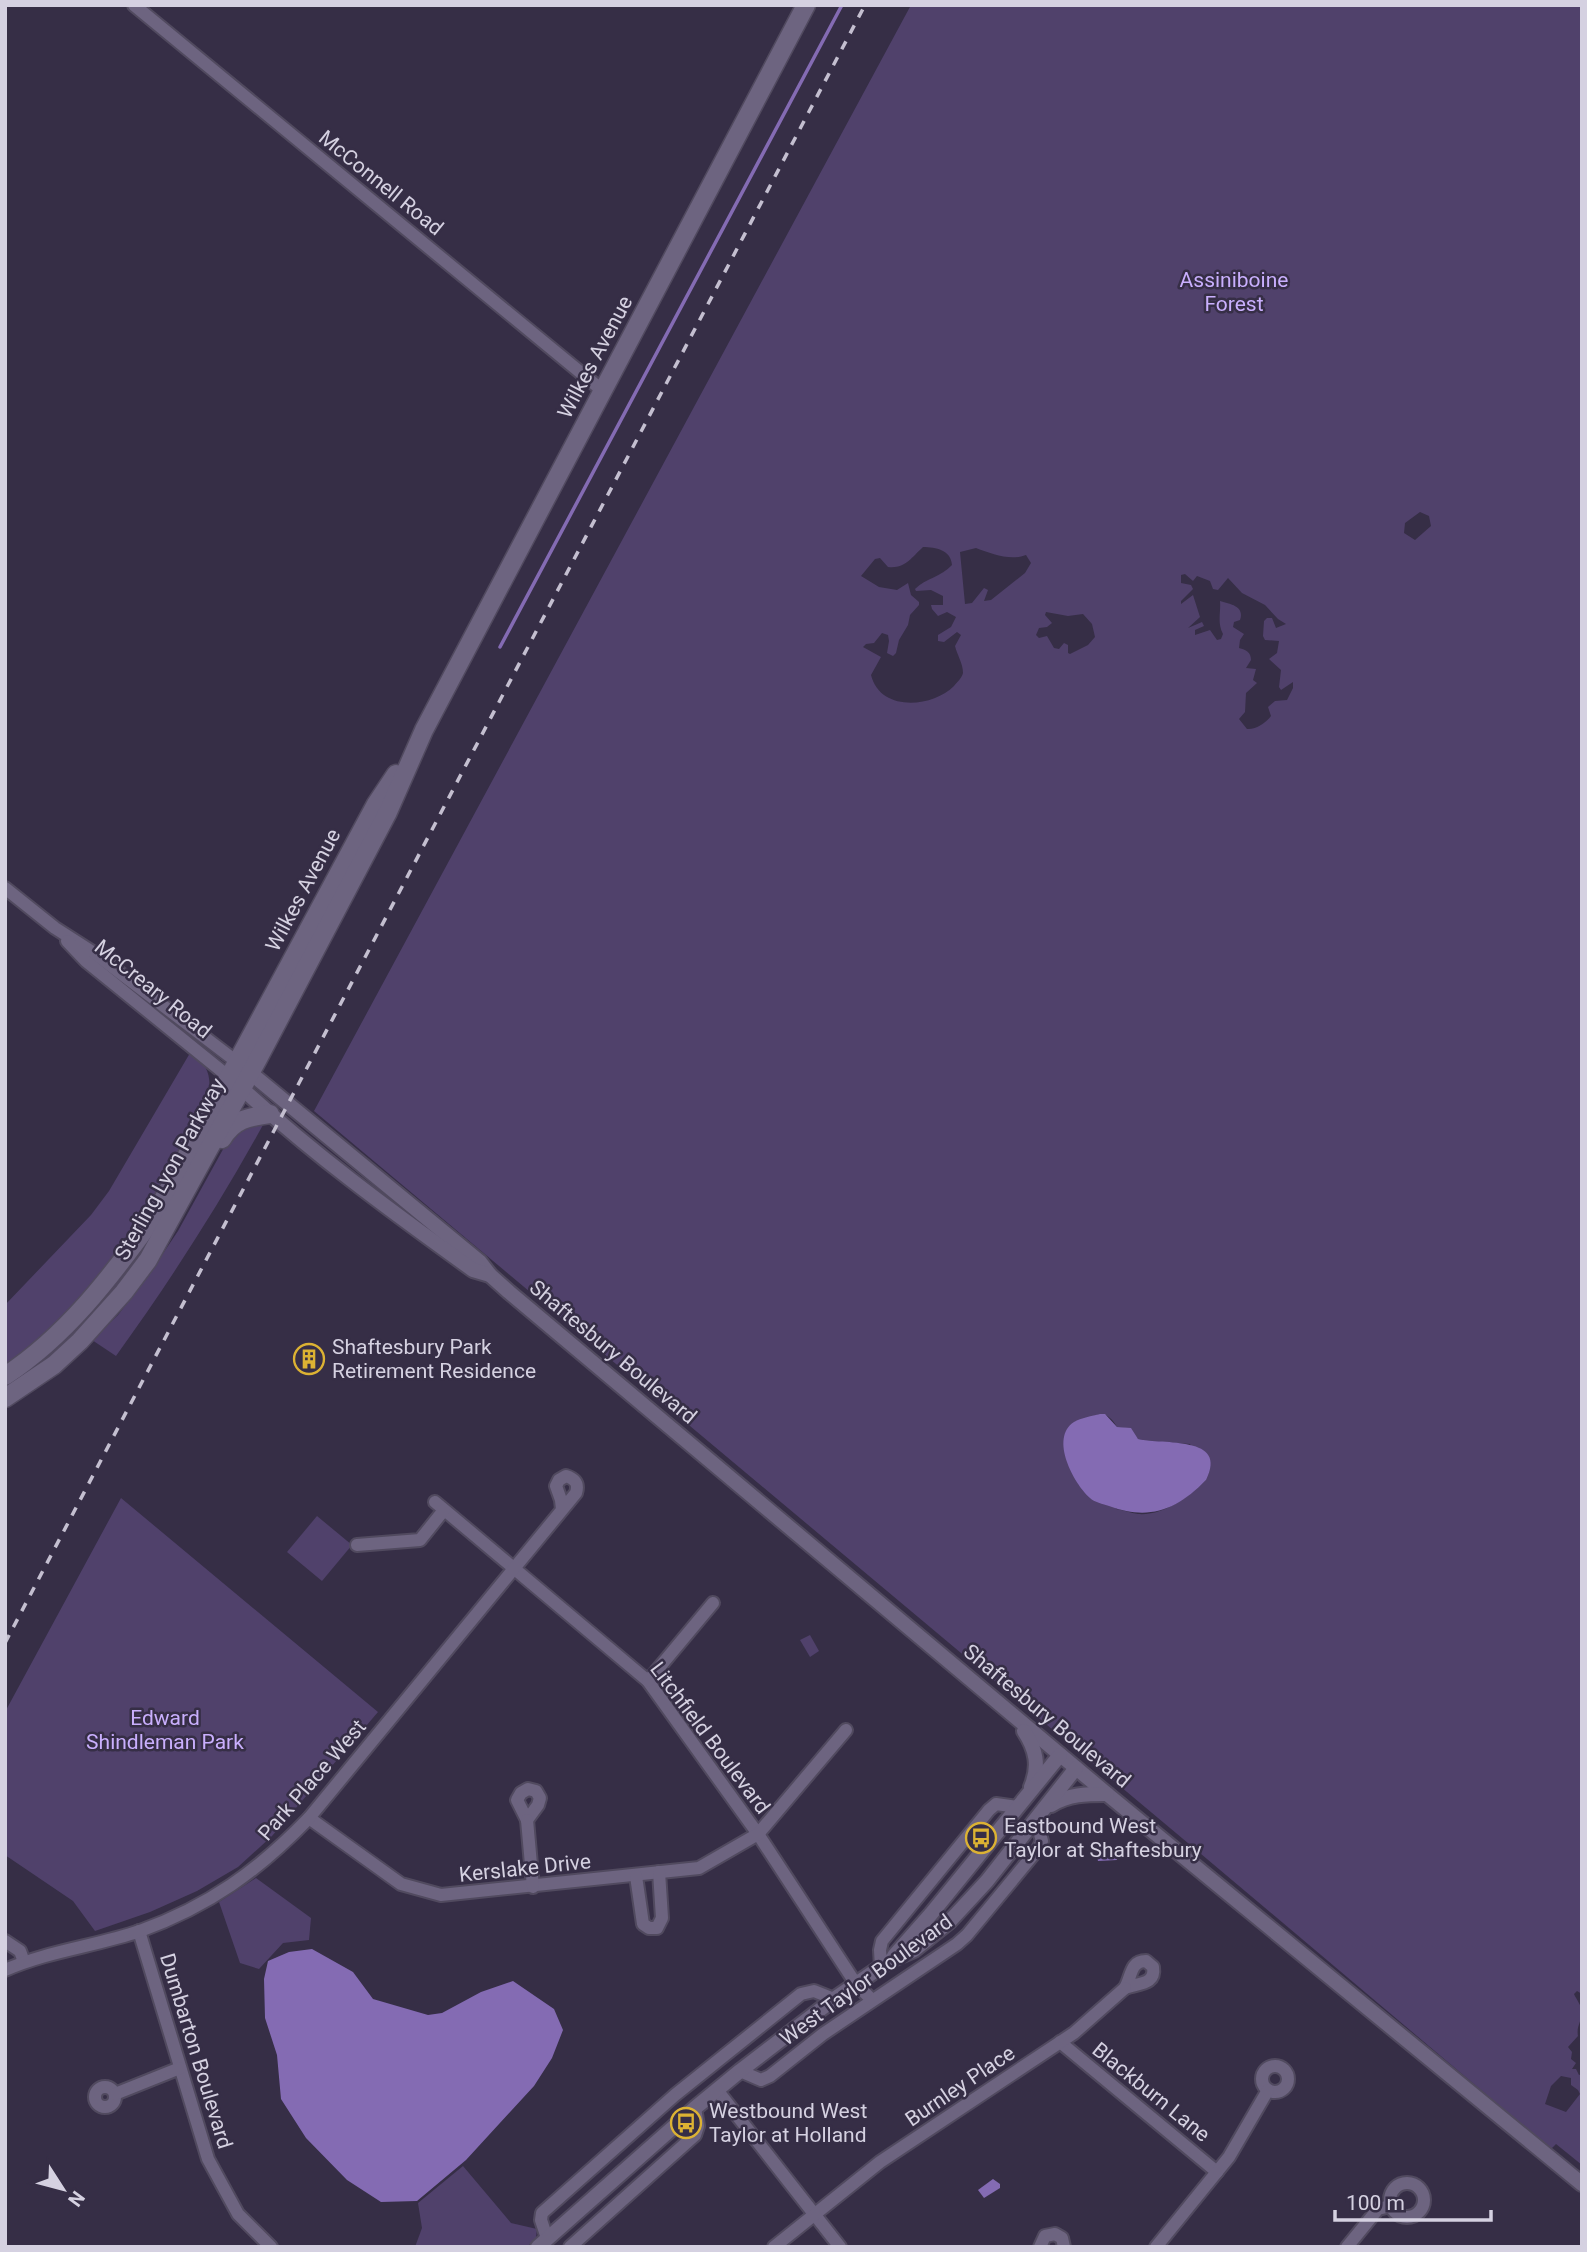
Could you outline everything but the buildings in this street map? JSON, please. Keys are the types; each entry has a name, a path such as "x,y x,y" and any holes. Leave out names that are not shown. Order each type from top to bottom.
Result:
{"main road":[{"name":"Wilkes Avenue","path":"240,1075 376,804 424,730 806,5"},
{"name":"Sterling Lyon Parkway","path":"5,1398 54,1365 80,1341 124,1292 148,1260 190,1185 240,1075"},
{"name":"Sterling Lyon Parkway","path":"5,1376 68,1325 109,1279 152,1220 240,1075"},
{"path":"190,1185 236,1122 270,1114"}],"street":[{"name":"McConnell Road","path":"134,5 603,391"},
{"name":"McCreary Road","path":"5,888 55,928 94,953 240,1075"},
{"name":"Shaftesbury Boulevard","path":"240,1075 270,1114 385,1206 473,1270 490,1275"},
{"name":"Shaftesbury Boulevard","path":"240,1075 480,1262 490,1275 1060,1755 1582,2184"},
{"name":"Litchfield Boulevard","path":"357,1545 420,1540 439,1506 648,1681 758,1834 856,1984 872,2000"},
{"name":"Park Place West","path":"5,1970 24,1962 139,1931 204,1903 251,1873 309,1818 562,1509"},
{"path":"648,1681 713,1603"},
{"path":"1014,1716 1033,1745 1037,1762 1036,1776 1028,1795"},
{"name":"Kerslake Drive","path":"309,1818 401,1884 441,1895 699,1868 758,1834 846,1730"},
{"name":"West Taylor Boulevard","path":"886,1964 932,1914 1060,1755"},
{"name":"West Taylor Boulevard","path":"542,2242 740,2071 834,1999 886,1964 914,1950 950,1921 987,1881 1076,1768"},
{"path":"1040,1815 1064,1798 1080,1794 1107,1794"},
{"name":"West Taylor Boulevard","path":"886,1964 880,1950 882,1941 989,1810 996,1804 1018,1807"},
{"name":"West Taylor Boulevard","path":"740,2071 761,2080 770,2076 823,2034 967,1935 1038,1849 1042,1841 1040,1815"},
{"path":"527,1820 533,1887"},
{"path":"636,1876 643,1924 649,1928 657,1927 663,1918 659,1872"},
{"name":"Dumbarton Boulevard","path":"139,1931 208,2159 238,2214 271,2247"},
{"path":"5,1941 20,1951 24,1962"},
{"name":"Burnley Place","path":"774,2247 880,2162 1060,2042 1125,1988"},
{"name":"West Taylor Boulevard","path":"542,2242 542,2213 674,2095 802,1994 814,1992 834,1999"},
{"name":"Blackburn Lane","path":"1060,2042 1217,2172"},
{"path":"115,2094 180,2068"},
{"path":"716,2090 840,2247"},
{"path":"1156,2247 1229,2157 1268,2090"},
{"path":"570,2247 695,2135 698,2126 695,2108"},
{"path":"1347,2247 1378,2209 1390,2206"},
{"path":"1040,2247 1045,2236 1055,2234 1062,2238 1065,2247"}],"green space":[{"name":"Assiniboine Forest","path":"911,5 1582,5 1582,1994 1577,1991 1574,1994 1582,2012 1578,2036 1568,2047 1572,2052 1571,2059 1576,2063 1572,2069 1576,2069 1579,2075 1582,2074 1582,2165 1556,2144 1551,2149 314,1111","holes":["1420,512 1429,516 1431,526 1415,540 1404,533 1405,523","923,547 942,550 949,556 952,565 948,569 915,589 931,590 943,596 943,605 931,605 932,609 938,616 947,612 956,617 951,627 938,635 938,641 944,642 957,632 961,635 955,646 963,673 954,686 944,693 933,699 908,703 895,701 876,687 871,675 881,657 863,647 874,643 882,633 888,635 887,653 893,656 910,615 919,602 911,595 908,583 897,590 879,587 861,576 875,559 880,558 888,567 907,562","976,548 1007,557 1026,555 1031,563 1025,573 991,600 984,601 988,590 984,588 972,603 965,604 960,552","1185,574 1193,581 1197,576 1210,581 1213,589 1218,590 1228,578 1242,593 1265,605 1286,624 1276,628 1272,618 1267,618 1264,621 1263,636 1265,640 1279,641 1277,653 1269,659 1281,670 1279,687 1281,690 1293,682 1293,688 1287,700 1275,701 1268,707 1271,716 1260,726 1247,729 1239,719 1245,712 1246,693 1257,683 1253,680 1256,669 1246,668 1251,660 1250,655 1239,648 1244,634 1233,627 1234,622 1240,620 1239,609 1220,601 1223,634 1221,639 1217,640 1210,630 1195,635 1195,630 1204,626 1202,622 1188,628 1200,617 1193,595 1181,604 1193,589 1191,585 1181,583 1181,575","1046,612 1068,616 1083,614 1092,624 1095,637 1088,645 1070,654 1068,645 1064,643 1059,649 1054,648 1047,636 1039,638 1036,635 1039,628 1052,623 1045,615","1103,1414 1117,1427 1125,1428 1138,1439 1190,1444 1206,1480 1184,1499 1157,1512 1138,1514 1116,1509 1075,1422","1561,2076 1571,2078 1571,2085 1580,2094 1566,2112 1545,2104 1551,2086"]},
{"path":"190,1053 208,1072 208,1099 143,1219 90,1289 41,1337 5,1365 5,1305 91,1215 109,1191"},
{"path":"253,1124 263,1125 193,1242 116,1356 92,1340 118,1315 148,1276 178,1231 232,1133"},
{"path":"148,1238 150,1239 131,1273 63,1348 5,1392 5,1383 109,1290"},
{"name":"Edward Shindleman Park","path":"121,1498 378,1712 272,1836 238,1867 197,1891 150,1912 95,1931 73,1901 5,1855 5,1712"},
{"path":"317,1516 352,1545 322,1581 287,1552"},
{"path":"810,1635 819,1651 810,1657 800,1640"},
{"path":"256,1878 311,1918 309,1940 283,1943 259,1969 240,1963 219,1902"},
{"path":"463,2166 511,2223 537,2229 536,2238 527,2247 415,2247 422,2228 418,2203"}],"shaded area":[{"path":"1105,1414 1117,1427 1131,1428 1138,1439 1190,1445 1201,1449 1209,1455 1211,1466 1206,1480 1184,1499 1162,1510 1150,1512 1123,1510 1092,1499 1071,1472 1064,1439 1067,1429 1074,1422"},
{"path":"1102,1847 1118,1855 1117,1860 1098,1861 1096,1852"},
{"path":"312,1949 353,1972 373,1999 428,2015 442,2013 481,1992 513,1981 554,2009 563,2030 552,2058 534,2086 466,2160 417,2201 381,2202 347,2180 306,2138 281,2099 277,2055 265,2018 264,1979 268,1961 289,1952"},
{"path":"993,2179 1000,2184 1000,2188 984,2198 978,2190"}],"waterway":[{"path":"500,647 842,5"}],"railway":[{"path":"5,1643 865,5"}],"place":[{"name":"Shaftesbury Park Retirement Residence","path":"309,1359"},
{"name":"Eastbound West Taylor at Shaftesbury","path":"981,1838"},
{"name":"Westbound West Taylor at Holland","path":"686,2123"}]}
